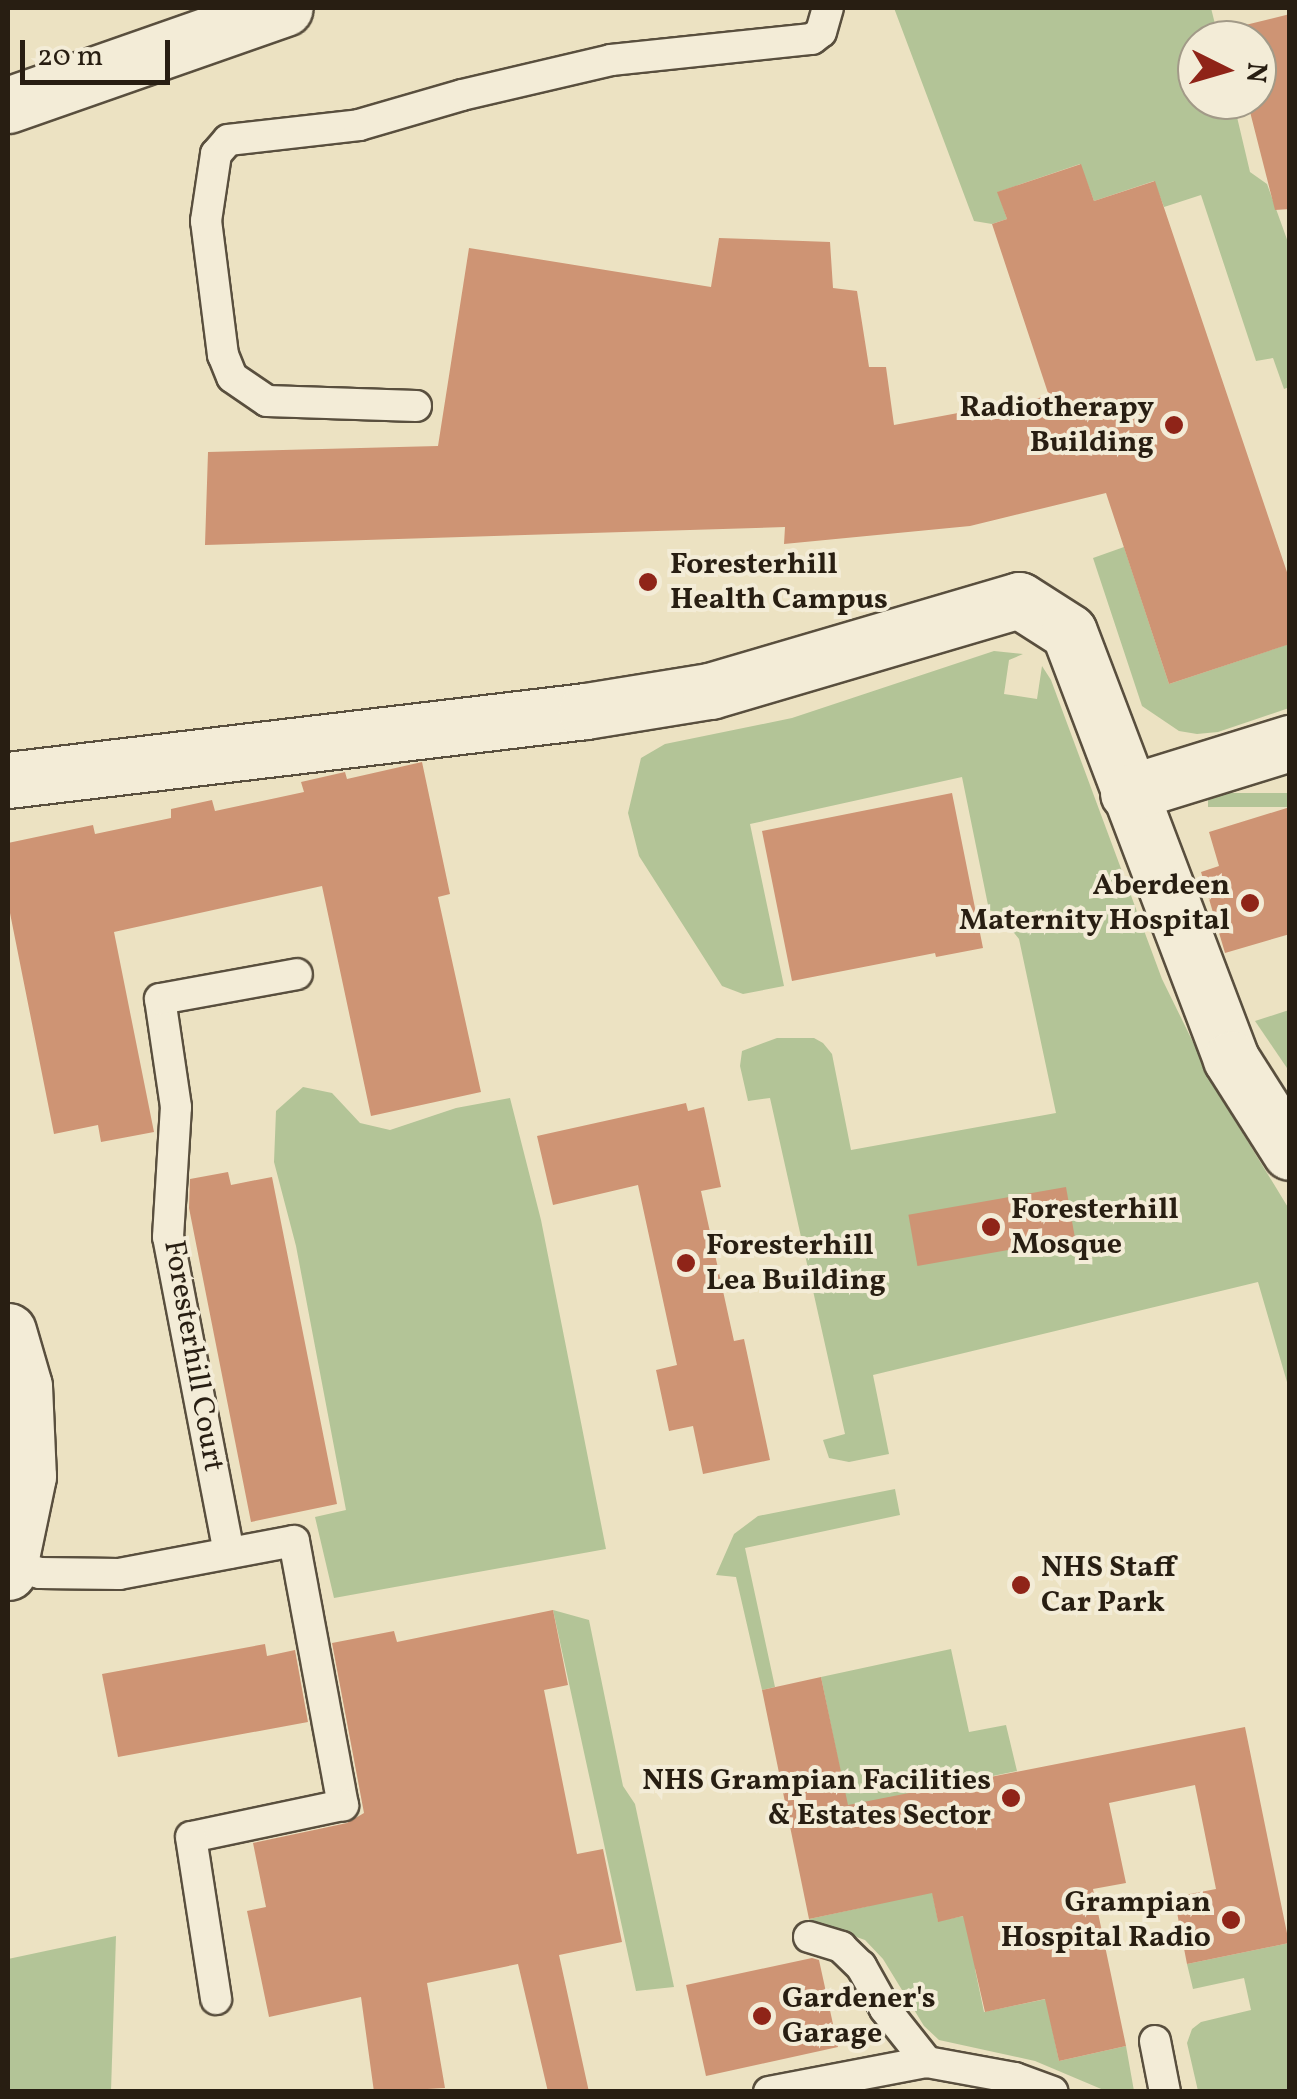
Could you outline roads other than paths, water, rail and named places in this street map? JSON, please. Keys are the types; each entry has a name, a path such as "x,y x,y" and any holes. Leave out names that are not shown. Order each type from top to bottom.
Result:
{"street":[{"path":"8,105 284,8"},
{"path":"8,769 586,711 710,691 1020,600 1069,632 1231,1058 1290,1152"},
{"path":"1128,793 1290,742"},
{"path":"8,1330 24,1386 28,1476 10,1569"}],"lane":[{"path":"416,406 268,401 232,377 223,355 206,221 216,154 228,140 358,125 462,94 611,60 812,39 821,32 828,8"},
{"name":"Foresterhill Court","path":"230,1553 168,1237 176,1107 160,999 297,974"},
{"path":"10,1569 119,1574 294,1541 343,1805 191,1837 216,2000"},
{"path":"808,1938 841,1947 860,1966 885,2009 926,2062"},
{"path":"1154,2040 1165,2092"},
{"path":"769,2092 926,2062 1015,2078 1052,2092"}],"place":[{"name":"Radiotherapy Building","path":"1174,425"},
{"name":"Foresterhill Health Campus","path":"648,582"},
{"name":"Aberdeen Maternity Hospital","path":"1250,903"},
{"name":"Foresterhill Mosque","path":"991,1227"},
{"name":"Foresterhill Lea Building","path":"686,1263"},
{"name":"NHS Staff Car Park","path":"1021,1585"},
{"name":"NHS Grampian Facilities & Estates Sector","path":"1011,1798"},
{"name":"Grampian Hospital Radio","path":"1231,1920"},
{"name":"Gardener's Garage","path":"762,2016"}]}
